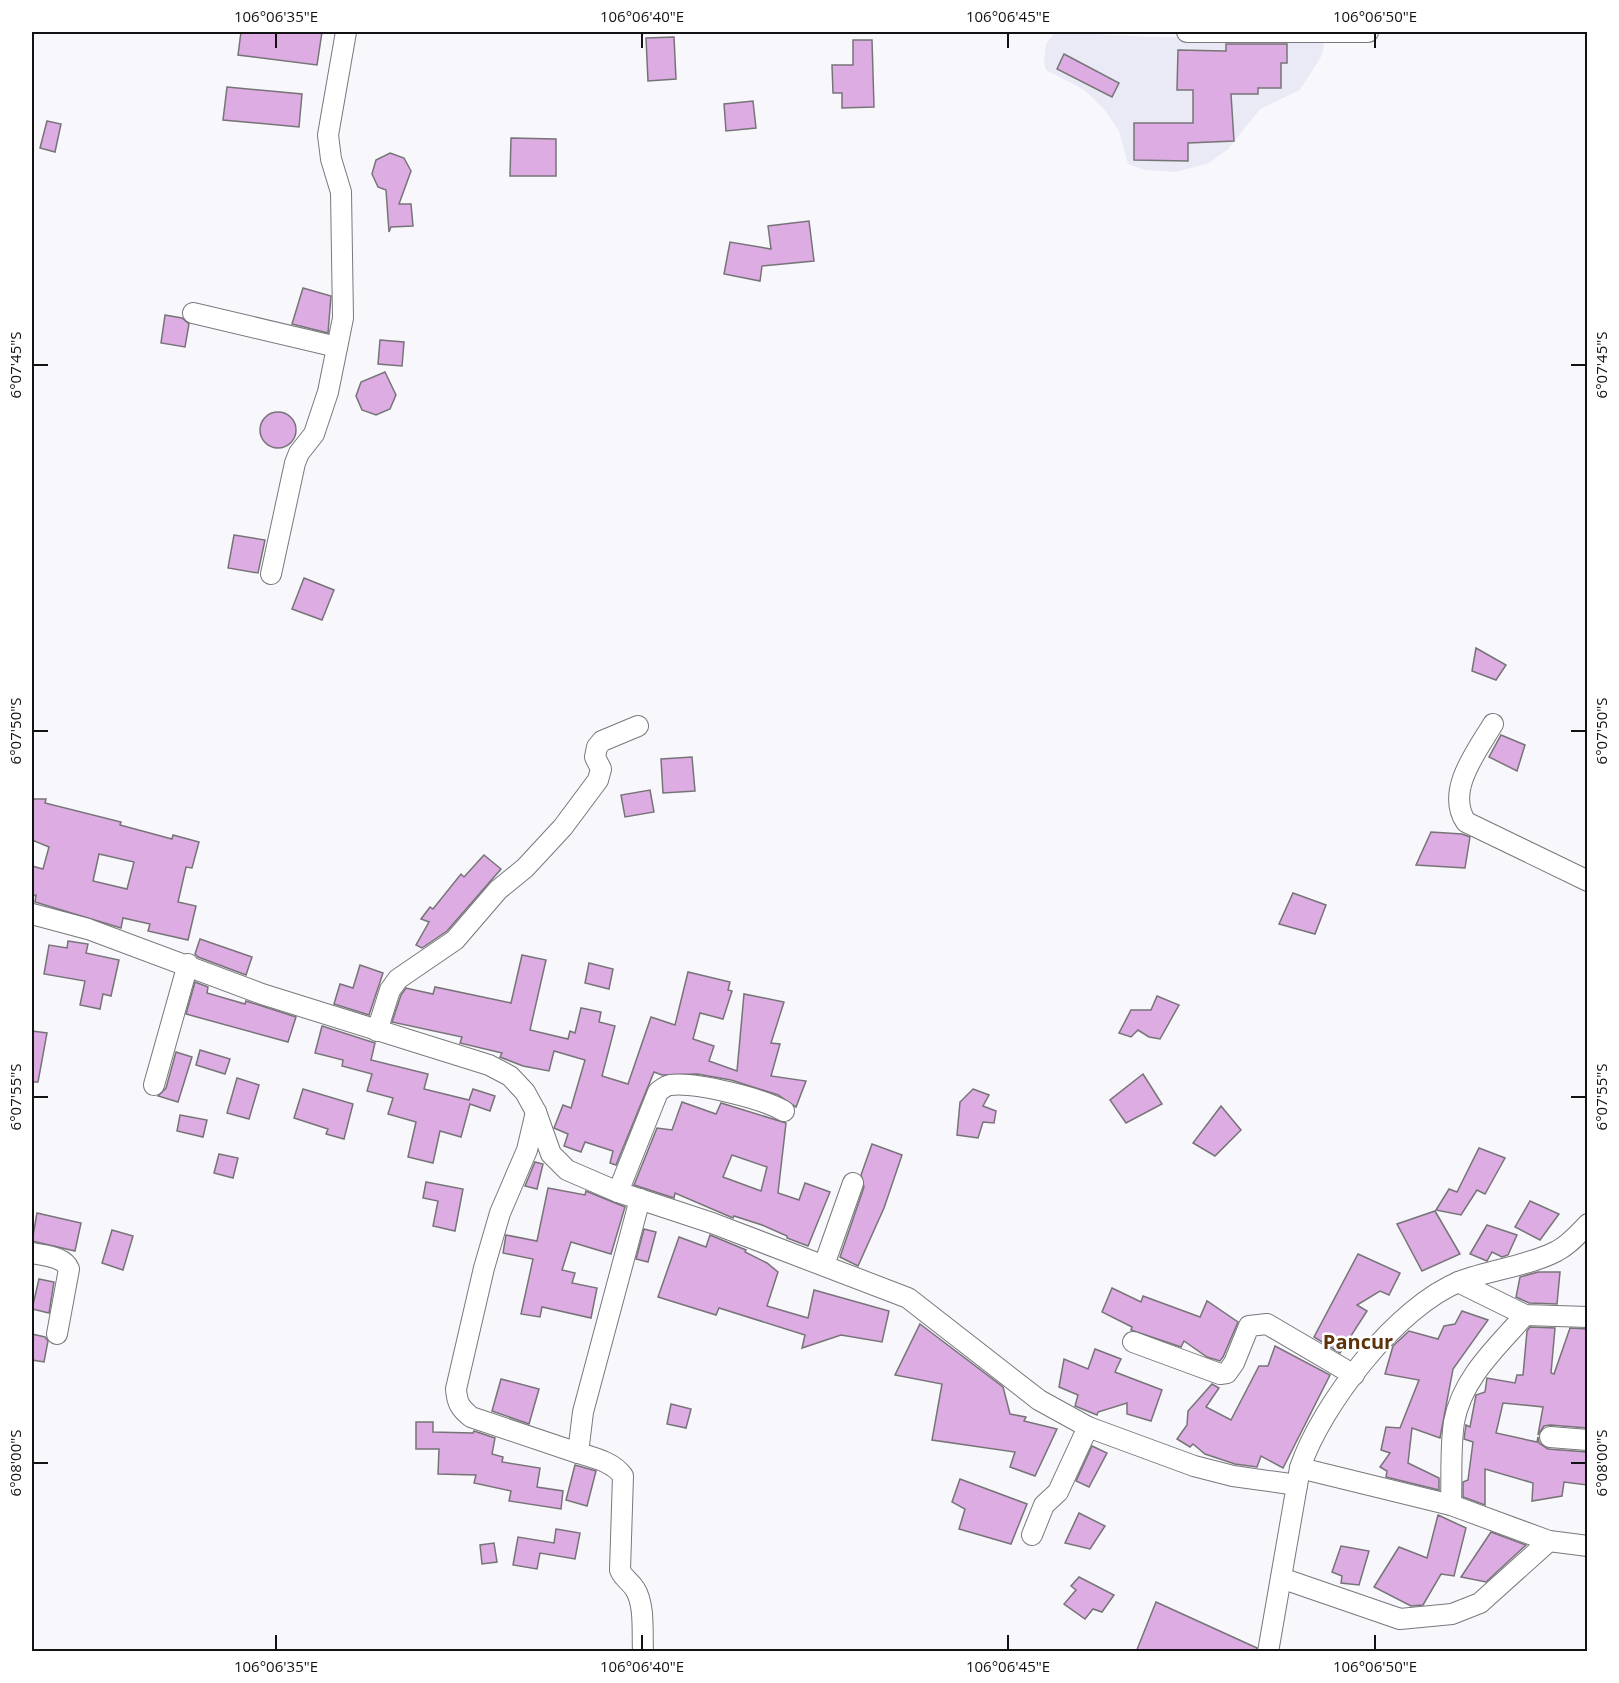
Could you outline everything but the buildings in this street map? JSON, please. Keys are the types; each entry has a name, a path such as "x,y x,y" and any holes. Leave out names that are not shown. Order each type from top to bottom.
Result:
{"street":[{"path":"271,574 295,463 299,453 314,434 328,392 343,318 341,192 331,159 328,135 346,32"},
{"path":"1187,32 1368,32"},
{"path":"193,313 337,347"},
{"path":"1493,724 1467,768 1460,790 1461,815 1466,822 1587,881"},
{"path":"377,1030 390,990 398,979 455,940 498,890 525,868 563,827 598,780 601,769 595,757 597,747 603,741 638,726"},
{"path":"32,914 88,928 188,964 262,994 468,1056 489,1065 510,1076 525,1092 536,1112 551,1154 567,1170 618,1192 824,1265 908,1298 1039,1400 1088,1427 1194,1466 1233,1476 1299,1477 1451,1505 1549,1541 1587,1546"},
{"path":"154,1084 188,964"},
{"path":"618,1192 658,1092 669,1085 749,1097 770,1103 784,1111"},
{"path":"536,1112 527,1150 500,1213 484,1268 456,1389 457,1400 460,1408 471,1417 608,1463 618,1469 623,1476 620,1570 622,1576 634,1587 640,1602 643,1652"},
{"path":"824,1265 853,1183"},
{"path":"579,1453 583,1412 640,1199"},
{"path":"1268,1652 1299,1477 1310,1440 1369,1354 1408,1314 1458,1282 1557,1252 1587,1224"},
{"path":"32,1253 58,1259 67,1264 69,1269 57,1334"},
{"path":"1458,1282 1525,1315 1587,1317"},
{"path":"1451,1505 1453,1436 1461,1399 1488,1355 1525,1315"},
{"path":"1133,1342 1221,1374 1227,1372 1234,1363 1249,1326 1267,1324 1354,1375"},
{"path":"1032,1535 1044,1505 1058,1492 1088,1427"},
{"path":"1550,1437 1587,1440"},
{"path":"1281,1578 1400,1619 1452,1614 1480,1603 1549,1541"}],"shaded area":[{"path":"1055,32 1151,37 1325,38 1322,55 1300,90 1260,109 1228,149 1209,163 1176,172 1145,170 1128,164 1119,131 1104,109 1083,89 1046,70 1044,61 1046,44"}],"district":[{"name":"Pancur","path":"1358,1341"}]}
